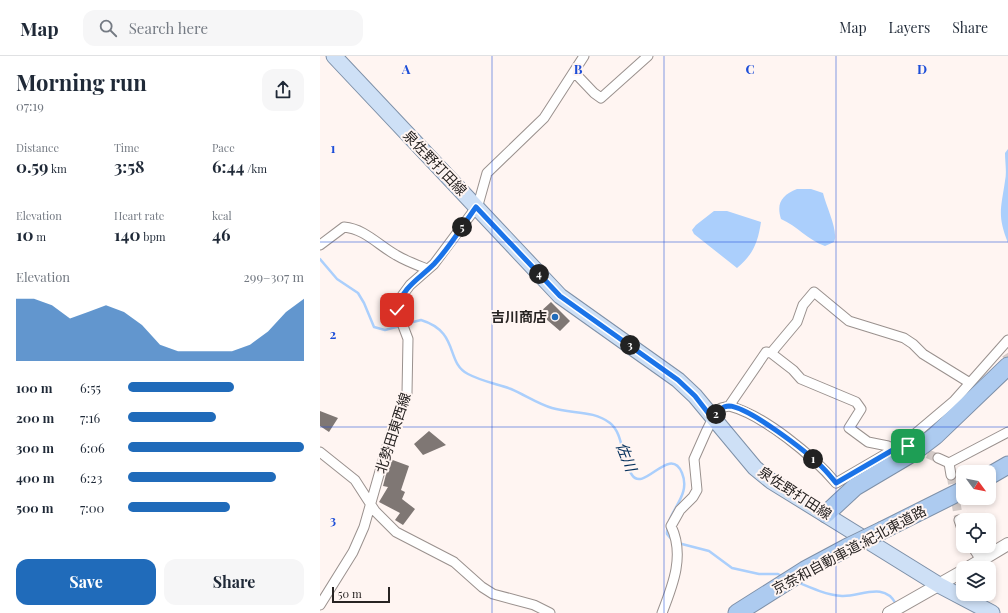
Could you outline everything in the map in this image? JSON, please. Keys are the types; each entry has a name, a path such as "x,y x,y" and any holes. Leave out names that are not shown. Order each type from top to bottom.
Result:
{"highway":[{"path":"826,514 855,486 895,465 930,440 1005,356"},
{"path":"826,514 903,472 923,459 951,435 1008,380"},
{"path":"996,472 1008,466"},
{"path":"996,479 1008,473"},
{"name":"京奈和自動車道;紀北東道路","path":"737,613 805,570 956,493"},
{"path":"902,520 956,498"}],"main road":[{"name":"泉佐野打田線","path":"334,56 560,296 678,380 695,396 755,468 793,496 826,514 939,585 992,613"}],"street":[{"name":"北勢田東西線","path":"320,605 353,552 364,528 390,436 408,394 408,339 397,310 400,300 410,285 434,264 476,207 480,200 482,187 487,173 544,118 584,56"},
{"path":"574,72 594,93 601,98 648,56"},
{"path":"320,245 344,228 351,228 365,234 395,255 427,269"},
{"path":"771,353 797,322 803,305 814,292 849,320 904,338 913,344 923,354 970,383"},
{"path":"662,613 676,573 676,537 671,526 680,510 693,497 697,490 694,459 712,418 721,408 729,406 740,409 758,418 793,443 822,467 836,483 891,451 906,445 954,401 970,383 1005,356 1008,340"},
{"path":"729,406 762,357 766,352 771,353 793,370 801,379 856,402 861,409 849,428 868,442 888,446 891,451"},
{"path":"949,463 1008,432"},
{"path":"320,452 354,480 380,517 396,532 454,562 482,588 502,597 534,605 550,613"},
{"path":"938,458 949,463"},
{"path":"949,463 951,475"},
{"path":"976,553 981,560 1008,544"},
{"path":"888,613 956,575"}],"water":[{"path":"1008,149 1008,243 1002,225 1001,206 1006,174 1005,153"},
{"path":"797,189 811,189 823,193 834,226 834,242 825,246 808,237 781,219 779,208 782,200 787,194"},
{"path":"714,211 727,211 761,222 754,248 743,263 737,268 694,234 692,230"}],"building":[{"name":"吉川商店","path":"551,302 570,321 560,331 539,313"},
{"path":"320,411 338,418 329,432 320,426"},
{"path":"429,431 446,445 423,455 414,444"},
{"path":"390,459 409,466 401,490 405,492 402,499 415,509 403,525 395,520 400,513 379,502 388,487 383,486"}],"waterway":[{"name":"佐川","path":"320,259 337,279 358,293 374,327 385,330 400,326"},
{"name":"佐川","path":"405,324 421,320 433,325 442,332 447,339 456,362 461,369 468,374 484,381 511,389 547,406 560,410 597,416 610,423 618,434 628,469 637,479 650,475 664,466 671,464 677,465 682,473 684,489 670,518 668,526 667,534 672,540"},
{"name":"佐川","path":"678,543 709,551 732,568 759,574 778,574 783,577"},
{"name":"佐川","path":"797,582 819,591 842,596 871,592 885,593 891,597 896,604"}],"tunnel":[{"path":"915,449 938,458"},
{"path":"951,475 958,513"}],"place":[{"name":"吉川商店","path":"555,317"}],"route":[{"path":"397,310 400,300 410,285 434,264 476,207 560,296 678,380 695,396 712,418 721,408 729,406 740,409 758,418 822,467 836,483 903,444 908,446"}]}
